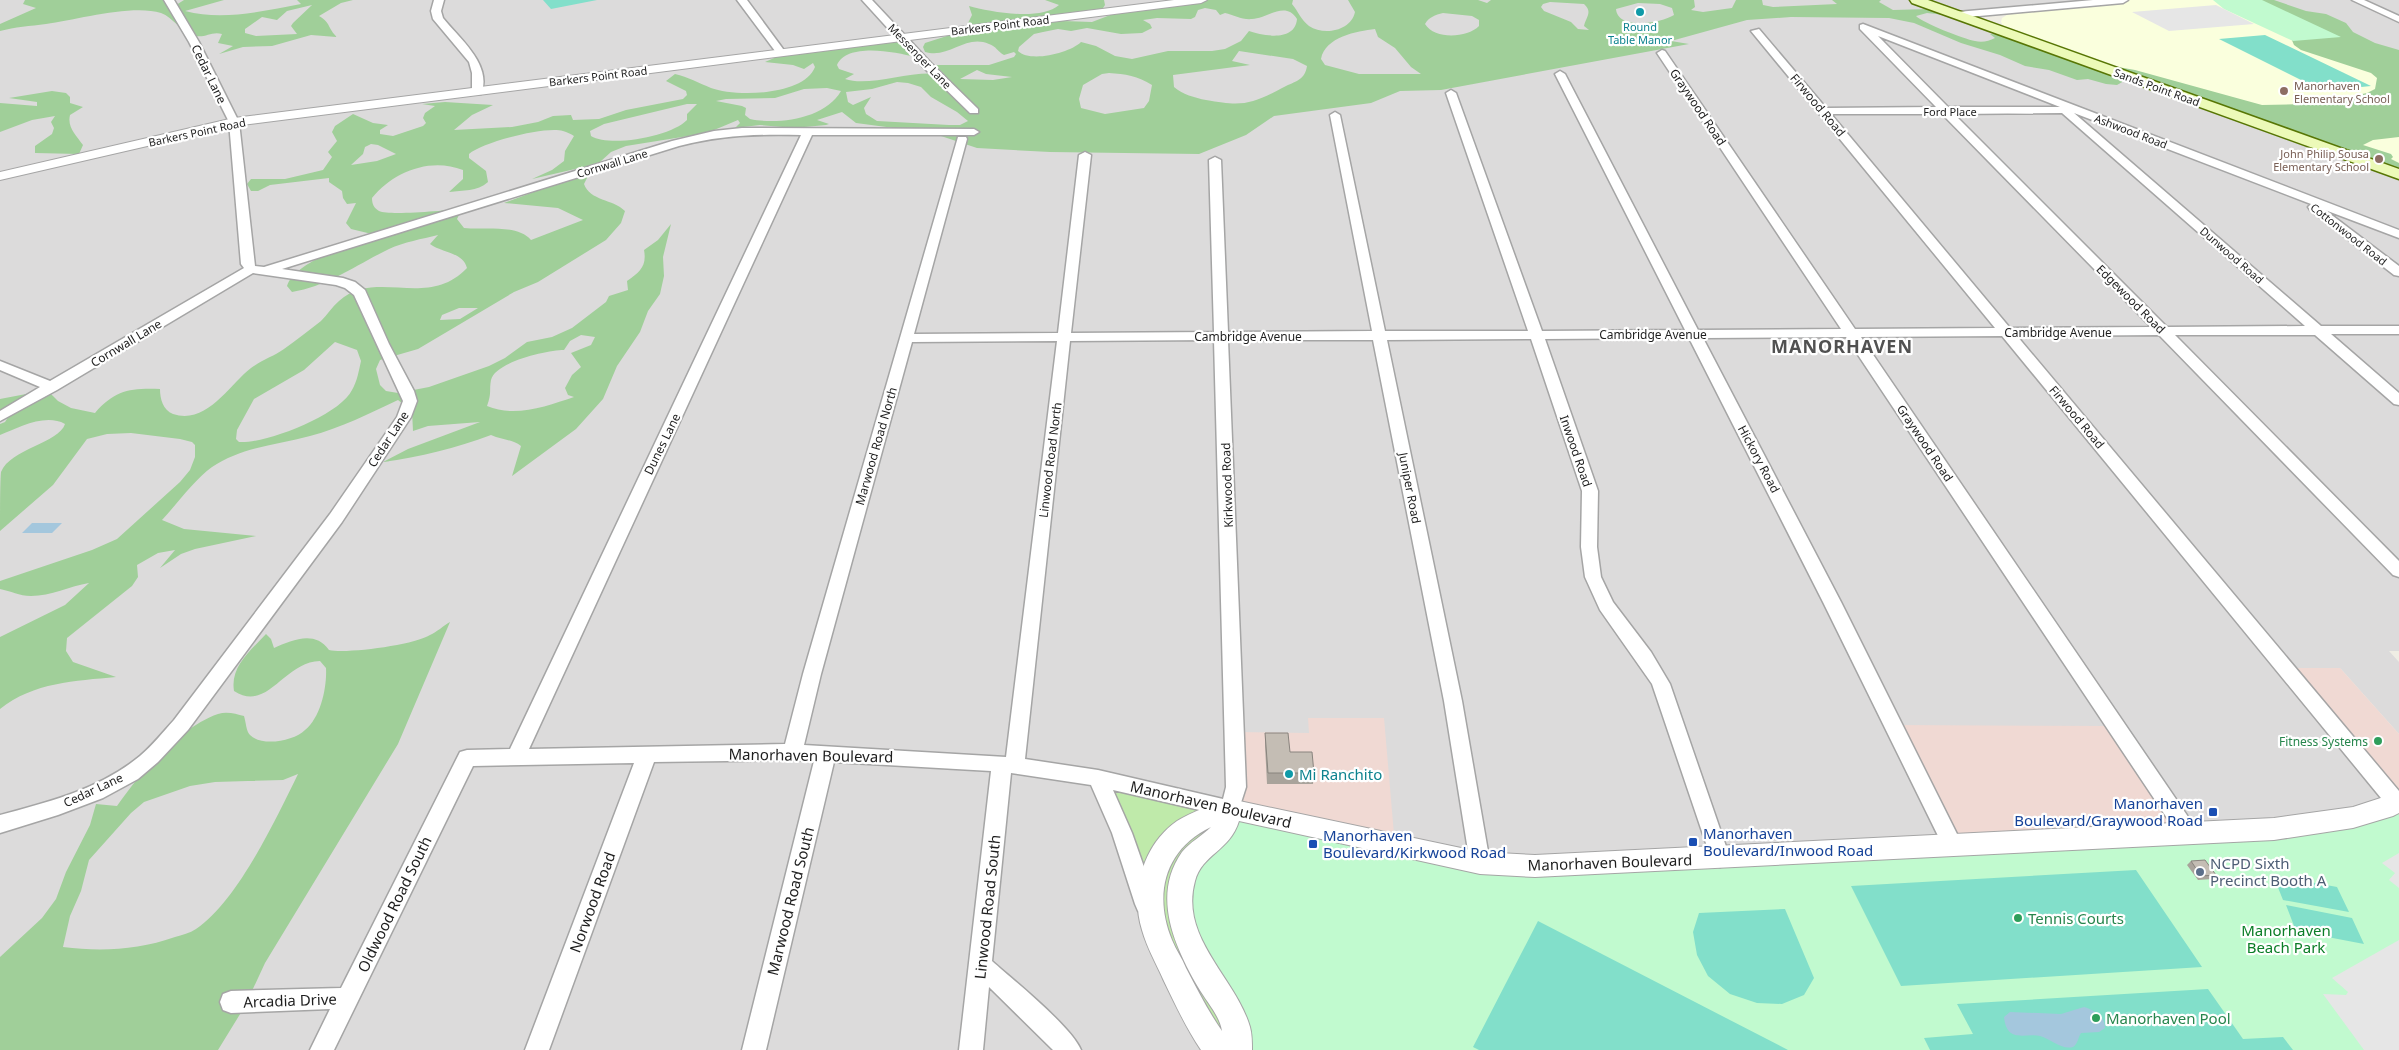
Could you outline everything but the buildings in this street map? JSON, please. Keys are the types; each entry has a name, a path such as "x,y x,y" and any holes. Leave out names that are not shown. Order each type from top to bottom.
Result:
{"main road":[{"name":"Sands Point Road","path":"1916,0 2399,174"}],"street":[{"name":"Cedar Lane","path":"0,824 83,798 130,773 159,750 187,718 330,526 407,412 410,401 360,293 350,285 338,281 257,270 247,264 244,250 234,122 194,42 169,0"},
{"path":"439,0 436,11 438,20 474,60 477,73 477,92"},
{"path":"742,0 781,53"},
{"name":"Messenger Lane","path":"867,0 974,111"},
{"name":"Barkers Point Road","path":"0,176 234,122 1201,0"},
{"path":"1957,15 2123,0"},
{"path":"2357,0 2399,19"},
{"path":"2014,35 2002,26 2002,18 2021,9"},
{"name":"Ashwood Road","path":"1863,28 2071,110 2399,234"},
{"name":"Edgewood Road","path":"1863,28 2399,571"},
{"name":"Firwood Road","path":"1756,31 2398,802"},
{"name":"Graywood Road","path":"1662,53 2188,833"},
{"name":"Hickory Road","path":"1560,74 1832,602 1953,846"},
{"name":"Inwood Road","path":"1451,93 1591,495 1588,555 1593,578 1606,606 1658,679 1720,858"},
{"name":"Ford Place","path":"1823,111 2071,110"},
{"name":"Dunwood Road","path":"2071,110 2399,401"},
{"name":"Juniper Road","path":"1335,114 1452,701 1480,863"},
{"name":"Cornwall Lane","path":"0,417 257,270 702,136 742,131 808,131 968,136"},
{"name":"Dunes Lane","path":"516,757 808,131"},
{"name":"Marwood Road North","path":"793,752 812,674 907,338 968,136"},
{"name":"Linwood Road North","path":"1009,764 1064,337 1085,155"},
{"name":"Kirkwood Road","path":"1216,160 1236,787 1230,809"},
{"name":"Cottonwood Road","path":"2298,195 2399,272"},
{"name":"Cambridge Avenue","path":"907,338 2399,330"},
{"path":"0,365 52,387"},
{"name":"Manorhaven Boulevard","path":"467,758 793,752 1009,764 1098,778 1230,809 1480,863 1535,866 1720,858 2274,828 2343,820 2374,813 2398,802"},
{"name":"Marwood Road South","path":"754,1050 826,753"},
{"name":"Norwood Road","path":"538,1050 647,755"},
{"name":"Oldwood Road South","path":"322,1050 467,758"},
{"name":"Linwood Road South","path":"971,1050 1009,764"},
{"path":"1098,778 1122,832 1156,935 1199,1024 1219,1050"},
{"path":"1156,935 1151,893 1153,870 1160,854 1167,845 1192,823 1230,809"},
{"path":"1230,809 1223,832 1191,860 1184,873 1178,904 1190,943 1233,1022 1238,1050"},
{"path":"981,965 1052,1030 1069,1050"},
{"name":"Arcadia Drive","path":"232,1002 348,998"}],"shaded area":[{"path":"0,0 2122,0 1959,15 2399,174 2399,651 2389,651 2399,662 2399,734 2340,668 2397,803 1219,1050 0,1050"},
{"path":"543,0 597,0 551,9"},
{"name":"Manorhaven Elementary School","path":"2123,0 2266,0 2399,55 2399,174 2005,29 2001,22 2002,18 2012,12"},
{"path":"2266,0 2399,0 2399,55"},
{"path":"2216,5 2254,24 2169,31 2132,12"},
{"path":"2265,35 2371,86 2323,91 2219,39"},
{"path":"32,523 62,523 52,533 22,533"},
{"path":"2285,668 2340,668 2399,734 2399,802"},
{"path":"1308,718 1384,718 1395,846 1230,809 1236,732 1309,733"},
{"path":"1893,725 2115,726 2188,833 1953,846"},
{"path":"2399,853 2399,888 2389,880 2395,873 2382,863"},
{"name":"Tennis Courts","path":"2136,870 2202,967 1901,986 1851,886"},
{"path":"2273,875 2337,887 2349,912 2283,900"},
{"path":"2286,905 2352,918 2364,944 2296,931"},
{"path":"1785,909 1814,978 1804,995 1782,1004 1757,1003 1730,994 1708,976 1697,955 1693,932 1699,913"},
{"path":"1538,921 1788,1050 1479,1050 1473,1047"},
{"path":"2399,940 2399,1050 2364,1050 2323,994 2346,995 2348,992 2332,978"},
{"name":"Manorhaven Pool","path":"2208,989 2243,1039 2283,1037 2293,1050 1930,1050 1924,1038 1973,1034 1957,1004"},
{"path":"2084,1007 2101,1017 2105,1028 2099,1032 2081,1033 2076,1044 2069,1048 2060,1046 2040,1036 2018,1036 2013,1034 2006,1026 2004,1017 2010,1012 2061,1014"}],"green space":[{"path":"25,0 163,0 166,5 173,7 184,0 224,0 185,11 199,14 228,15 258,12 301,4 297,0 353,0 341,3 319,16 326,21 337,37 311,35 272,46 243,47 219,54 233,46 218,43 222,34 191,35 165,15 149,11 120,11 0,31 0,24 36,8 23,4","holes":["312,5 291,26 297,34 256,36 245,33 245,29 262,17 277,20 287,11"]},
{"path":"1045,0 1104,0 1105,5 1103,8 1063,21 1092,22 1113,14 1206,0 1293,0 1292,4 1306,24 1315,29 1329,31 1343,27 1352,18 1355,12 1348,0 1478,0 1487,3 1491,0 1694,0 1695,7 1691,10 1703,12 1732,8 1736,0 1762,0 1763,5 1773,7 1837,4 1832,0 1881,0 1879,2 1893,10 1929,9 1946,15 1927,13 1916,16 1962,37 1983,42 1995,38 1990,34 2007,35 2118,77 2124,81 2117,85 2088,79 2077,80 2049,70 2025,66 2000,55 1961,43 1914,23 1889,18 1791,17 1747,20 1671,41 1689,44 1441,90 1400,91 1371,103 1274,116 1246,135 1199,154 1050,152 977,148 932,133 856,123 842,112 817,120 829,124 826,125 794,128 760,125 735,128 740,123 738,120 707,133 626,146 611,152 600,162 532,179 552,170 564,161 565,151 574,136 564,131 554,130 529,133 500,140 476,149 469,154 469,158 486,171 488,182 479,188 449,192 463,179 463,170 450,166 425,166 401,174 390,181 372,198 374,206 379,211 394,213 462,209 457,219 464,228 509,230 525,235 531,240 583,220 558,208 504,203 558,183 588,176 584,184 591,194 625,211 621,223 606,240 538,282 514,292 418,349 380,360 376,369 380,385 386,391 398,393 429,387 489,366 505,358 527,342 552,337 572,328 606,302 609,296 628,290 627,281 642,268 645,256 644,250 658,240 671,224 663,257 664,276 660,294 648,311 640,332 617,366 603,399 576,429 512,476 521,446 491,435 438,452 383,462 408,449 480,422 428,426 413,431 412,411 398,400 333,429 260,447 223,460 199,478 162,520 184,529 256,536 195,549 181,554 160,568 175,550 158,553 137,565 138,577 132,586 67,638 66,651 73,662 116,677 55,684 27,693 0,709 0,637 65,605 89,583 31,596 0,589 0,581 92,550 117,539 180,482 190,470 195,457 195,445 192,442 180,439 131,433 107,434 87,439 53,485 0,531 1,472 14,457 54,436 61,431 65,424 49,420 40,421 0,435 0,424 5,422 12,411 0,417 0,399 47,390 58,401 71,408 95,413 109,399 124,392 140,389 160,389 163,404 167,410 173,414 185,416 196,414 216,402 251,368 284,349 321,321 339,301 354,292 369,288 419,288 435,286 452,280 467,268 465,263 457,256 430,244 438,235 395,247 330,280 292,292 287,286 292,277 301,269 326,254 376,235 351,229 346,223 356,203 347,204 343,198 342,191 329,182 329,178 270,185 258,191 251,191 247,184 251,179 285,179 323,170 332,157 328,152 337,141 332,132 335,126 353,114 373,123 388,125 380,130 380,134 393,136 423,126 426,123 423,118 425,113 435,106 422,104 445,102 493,105 472,115 454,130 512,127 538,122 553,116 571,115 573,120 599,119 626,110 683,99 687,95 686,91 666,81 675,74 722,91 736,93 768,92 797,84 808,77 815,67 813,63 804,69 793,65 765,62 781,55 885,43 902,37 915,57 885,51 851,53 842,58 837,65 839,69 854,74 845,79 867,81 920,74 945,75 935,65 989,65 1014,57 1016,54 1014,52 1004,55 991,45 980,42 972,42 942,52 925,52 923,47 925,43 950,35 997,25 967,25 972,15 969,6 1002,13 1028,14 1051,10 1059,5","holes":["1550,2 1584,4 1588,10 1584,26 1589,30 1578,29 1571,22 1544,11 1541,7 1543,4","1638,3 1660,4 1672,8 1674,15 1660,21 1641,23 1632,23 1619,16 1616,9","1205,8 1216,10 1220,15 1225,13 1248,19 1287,11 1297,19 1295,26 1285,34 1278,36 1249,31 1241,41 1225,49 1212,51 1168,51 1132,59 1115,56 1096,46 1081,42 1068,50 1050,55 1031,56 1024,55 1018,51 1019,47 1034,34 1058,29 1071,31 1087,28 1121,34 1142,33 1152,28 1150,24 1143,20 1157,18 1191,19 1195,17 1198,10","1443,13 1472,16 1479,20 1479,26 1467,33 1451,36 1443,35 1436,33 1425,24 1435,16","1375,29 1378,37 1395,48 1411,67 1421,74 1359,74 1325,65 1321,59 1329,45 1335,40 1351,34","1239,51 1293,59 1307,66 1304,74 1297,81 1265,97 1239,103 1206,100 1185,94 1174,87 1173,75 1250,65 1232,61","977,70 986,74 1012,77 993,80 960,79","1102,74 1131,76 1142,79 1152,85 1149,101 1144,108 1105,114 1081,108 1079,99 1083,85","897,82 908,83 921,87 931,97 957,112 968,121 960,125 877,121 866,114 864,108 871,97 853,105 848,102 846,92 872,89","827,88 841,91 834,100 813,114 800,118 774,121 750,119 745,115 746,108 716,101 775,98 804,89","687,104 697,104 687,114 687,120 679,126 655,135 612,141 591,136 590,131 604,124","371,144 378,145 396,154 377,161 351,165 363,154 365,147","459,308 478,308 460,319 440,320 442,315","581,335 595,337 591,345 571,353 581,367 572,375 565,388 568,395 574,397 542,407 520,411 509,411 487,406 491,380 502,368 523,358 564,350 570,341","335,342 357,350 361,361 358,376 352,390 333,409 301,426 266,438 239,442 236,439 237,430 254,399 304,370"]},
{"path":"2213,0 2262,0 2341,37 2293,41 2224,9"},
{"path":"2250,0 2274,0 2306,11 2326,14 2346,23 2353,32 2375,43 2399,50 2399,137 2373,140 2363,145 2391,154 2393,157 2391,159 2399,163 2399,169 2112,66 2135,70 2262,105 2305,104 2367,93 2375,89 2377,78 2371,73 2301,50 2294,45 2291,38"},
{"path":"52,91 66,93 70,97 70,103 83,107 70,115 69,119 73,131 83,145 79,154 35,153 35,146 52,134 54,128 51,122 55,116 32,120 0,132 0,103 37,106 37,102 9,98"},
{"path":"450,622 398,744 265,963 245,1006 218,1050 0,1050 0,957 42,918 56,899 66,872 90,825 96,804 117,806 149,766 175,740 189,729 218,714 228,713 244,716 250,735 255,739 270,742 286,740 300,734 315,718 322,701 325,684 326,668 320,661 307,663 296,669 257,696 246,696 234,691 235,674 238,667 266,634 271,639 274,648 288,642 310,638 317,640 329,650 350,651 380,648 422,639","holes":["298,774 267,836 240,880 226,900 196,929 186,934 147,945 119,949 63,947 70,916 81,891 89,860 131,813 144,802 190,786 215,782 283,780"]},
{"path":"1098,778 1230,809 1234,1022 1219,1050"},
{"name":"Manorhaven Beach Park","path":"2399,802 2399,1050 1238,1050 1181,887 1230,809 1480,863 2188,833"}],"place":[{"name":"Round Table Manor","path":"1640,12"},
{"name":"Manorhaven Elementary School","path":"2284,91"},
{"name":"John Philip Sousa Elementary School","path":"2379,159"},
{"name":"Fitness Systems","path":"2378,741"},
{"name":"Mi Ranchito","path":"1289,774"},
{"name":"Manorhaven Boulevard/Graywood Road","path":"2213,812"},
{"name":"Manorhaven Boulevard/Inwood Road","path":"1693,842"},
{"name":"Manorhaven Boulevard/Kirkwood Road","path":"1313,844"},
{"name":"NCPD Sixth Precinct Booth A","path":"2200,872"},
{"name":"Tennis Courts","path":"2018,918"},
{"name":"Manorhaven Pool","path":"2096,1018"}],"district":[{"name":"MANORHAVEN","path":"1842,346"}]}
